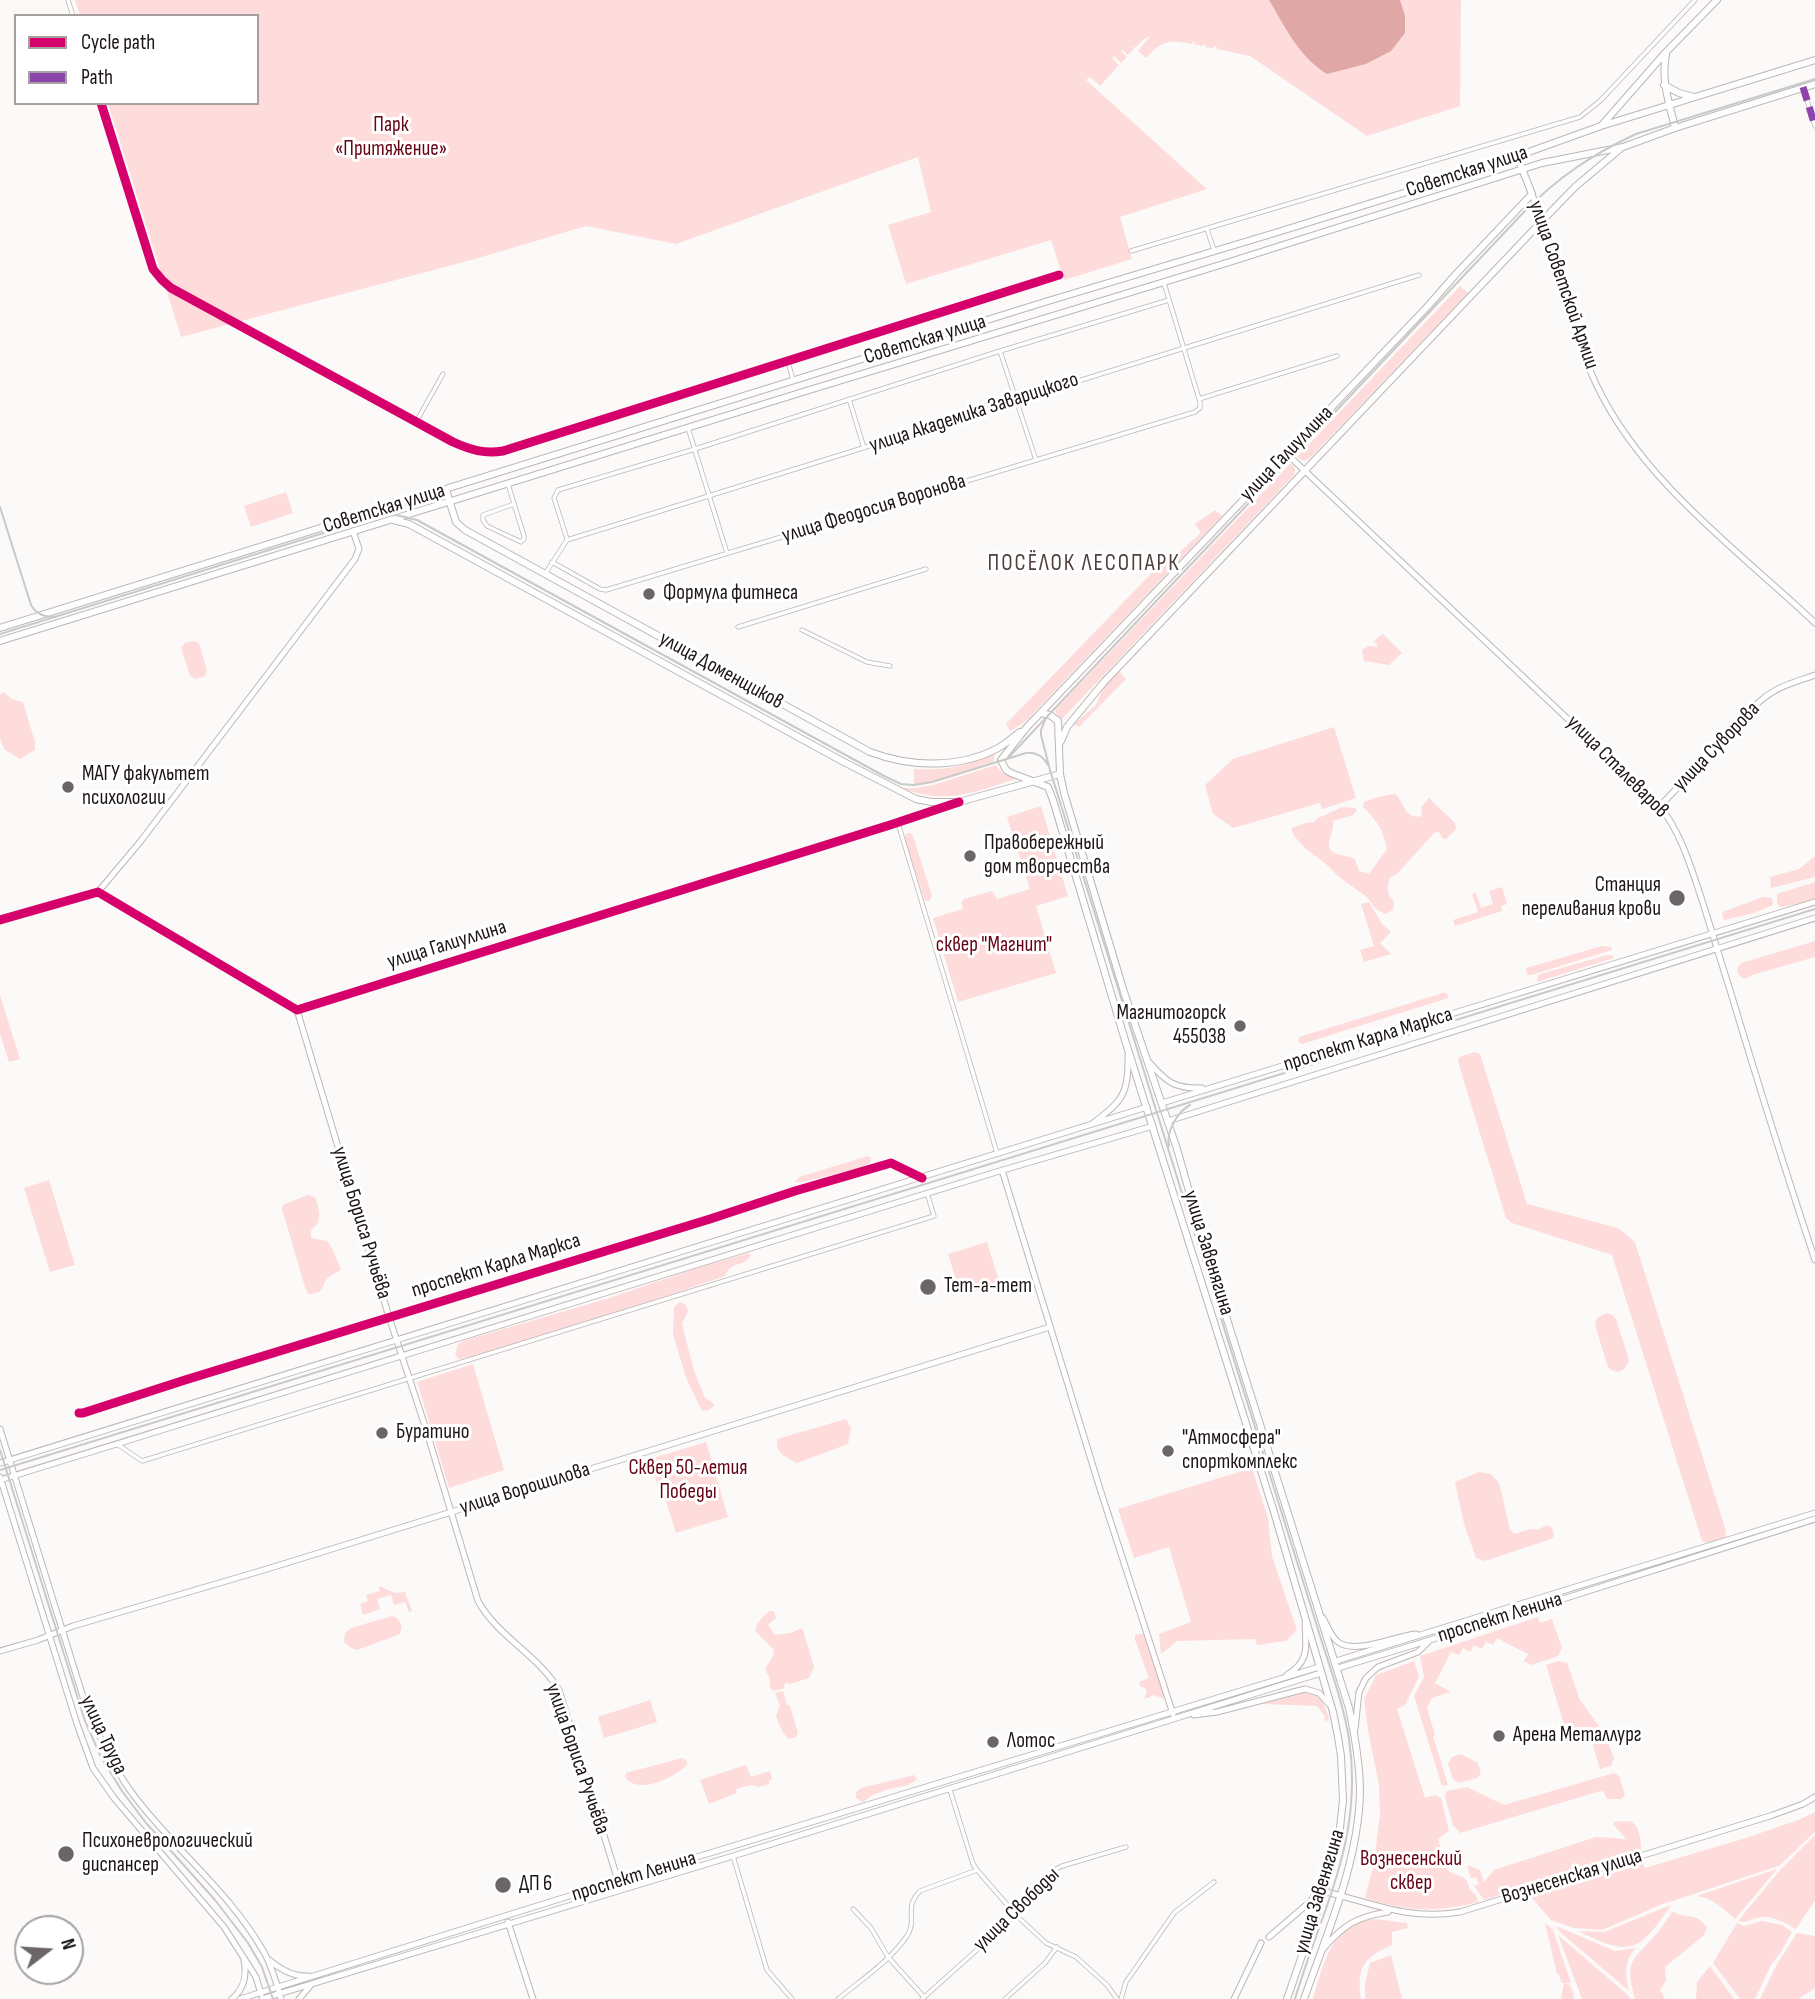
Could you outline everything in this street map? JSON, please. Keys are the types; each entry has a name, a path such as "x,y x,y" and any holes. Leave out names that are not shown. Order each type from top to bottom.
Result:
{"main road":[{"path":"1601,126 1666,52 1717,0"},
{"path":"1666,52 1664,85 1675,128"},
{"name":"Советская улица","path":"0,628 1214,252 1517,156 1601,126 1815,60"},
{"name":"Советская улица","path":"0,641 1218,266 1542,163 1623,147 1815,84"},
{"path":"1664,85 1679,93 1696,97"},
{"name":"Советская улица","path":"1542,221 1575,187 1623,147"},
{"name":"улица Советской Армии","path":"1517,156 1542,221 1579,344 1612,413 1631,442 1665,484 1815,623"},
{"name":"улица Галиуллина","path":"1034,781 1006,770 1002,760 1027,727 1532,194"},
{"name":"улица Галиуллина","path":"1060,746 1067,727 1104,682 1542,221"},
{"path":"1214,252 1218,266"},
{"path":"891,351 895,364"},
{"name":"улица Сталеваров","path":"1287,454 1660,806 1676,828 1713,934 1815,1260"},
{"name":"улица Доменщиков","path":"446,490 456,522 465,530 879,755 924,763 961,761 999,747 1027,727"},
{"path":"0,920 98,892 140,842 355,559 359,549 350,520"},
{"name":"улица Доменщиков","path":"391,520 409,524 904,794 923,801 960,802"},
{"path":"35,617 39,629"},
{"name":"улица Суворова","path":"1660,806 1770,692 1815,675"},
{"name":"улица Галиуллина","path":"297,1010 960,802 1060,774 1058,721 1041,713"},
{"name":"улица Завенягина","path":"1060,774 1110,947 1168,1121 1281,1495 1337,1665 1354,1732 1359,1771 1358,1814 1350,1861 1304,1999"},
{"name":"улица Завенягина","path":"1034,781 1048,787 1050,793 1334,1713 1341,1756 1343,1800 1339,1836 1324,1892 1287,1999"},
{"path":"923,801 927,813"},
{"path":"98,892 297,1010"},
{"name":"проспект Карла Маркса","path":"0,1463 1815,902"},
{"name":"проспект Карла Маркса","path":"0,1479 1002,1170 1153,1126 1815,918"},
{"name":"улица Бориса Ручьёва","path":"297,1010 478,1601 494,1624 545,1671 559,1690 621,1890"},
{"path":"1090,1125 1123,1096 1128,1073 1128,1049"},
{"path":"1148,1061 1174,1085 1189,1089 1213,1087"},
{"path":"1002,1170 1049,1327 1173,1715"},
{"name":"улица Ворошилова","path":"0,1651 1049,1327"},
{"name":"улица Труда","path":"0,1429 88,1713 120,1776 135,1798 243,1919 267,1958 280,1993"},
{"name":"улица Труда","path":"0,1479 93,1768 114,1798 225,1927 256,1977 262,1997"},
{"name":"проспект Ленина","path":"1184,1715 1815,1513"},
{"name":"проспект Ленина","path":"1321,1615 1335,1639 1353,1647 1402,1636 1430,1636 1522,1612 1815,1519"},
{"name":"улица Завенягина","path":"1277,1680 1297,1668 1304,1658 1305,1620"},
{"name":"улица Завенягина","path":"1354,1732 1359,1692 1366,1678 1378,1667 1418,1652 1430,1636"},
{"name":"проспект Ленина","path":"240,1999 280,1993 506,1916 948,1784 1277,1680 1320,1670"},
{"name":"проспект Ленина","path":"1173,1715 1217,1712 1305,1689 1320,1693 1334,1713"},
{"name":"проспект Ленина","path":"316,1979 733,1856 948,1784"},
{"name":"Вознесенская улица","path":"1324,1892 1393,1911 1439,1915 1460,1912 1773,1815 1815,1797"},
{"path":"1271,1936 1311,1901 1317,1890 1324,1892"},
{"path":"1319,1954 1338,1932 1353,1921 1393,1911"},
{"path":"506,1916 533,1999"},
{"path":"1234,1999 1261,1943"},
{"path":"232,1999 245,1981 243,1956"},
{"path":"267,1958 287,1972 316,1979"},
{"path":"299,1999 316,1979"}],"street":[{"path":"1131,251 1580,117 1601,100 1695,0"},
{"path":"1803,88 1815,126"},
{"path":"102,105 153,269 170,288 474,451 503,452 1059,275"},
{"path":"1208,229 1214,252"},
{"name":"улица Академика Заварицкого","path":"568,540 1419,275"},
{"path":"1163,281 1199,399 1337,356"},
{"path":"545,573 568,540 554,498 558,490 1169,300"},
{"path":"1000,351 1036,460"},
{"path":"788,362 793,381"},
{"path":"416,422 443,374"},
{"path":"849,399 864,448"},
{"name":"улица Феодосия Воронова","path":"552,562 604,590 1195,412 1200,408 1199,399"},
{"path":"688,428 727,553"},
{"path":"508,484 524,536 521,542 487,526 482,517 514,504"},
{"path":"738,627 926,569"},
{"path":"802,630 867,663 890,666"},
{"path":"898,823 997,1155"},
{"name":"проспект Карла Маркса","path":"79,1413 891,1163 922,1178"},
{"path":"117,1444 142,1461 934,1216 927,1193"},
{"path":"948,1784 977,1870 1046,1943 1076,1957 1119,1999 1126,1982 1174,1913 1214,1882"},
{"name":"улица Свободы","path":"923,1998 1016,1914 1059,1867 1126,1847"},
{"path":"733,1856 767,1970 792,1999"},
{"path":"838,1999 888,1957 906,1937 911,1929 911,1904 920,1891 977,1870"},
{"path":"853,1909 871,1928 888,1957 923,1998"},
{"path":"1004,1999 1045,1963 1057,1947"}],"green space":[{"name":"Парк «Притяжение»","path":"75,0 1461,0 1460,106 1367,136 1250,56 1214,46 1205,47 1206,44 1194,44 1193,41 1192,44 1166,43 1146,58 1138,51 1151,35 1135,48 1131,46 1134,49 1128,55 1121,51 1127,57 1121,63 1114,56 1112,58 1119,65 1100,86 1090,77 1086,80 1207,189 1120,217 1132,259 1064,280 1051,240 906,284 888,225 931,212 918,157 676,244 586,226 475,259 181,337 109,105 259,105 259,14 79,14"},
{"path":"1460,286 1468,293 1309,459 1304,461 1297,457"},
{"path":"1290,464 1295,469 1292,477 1061,720 1055,711 1061,704"},
{"path":"286,492 293,513 251,527 244,506"},
{"path":"1215,510 1222,516 1025,722 1010,731 1006,724 1171,553 1175,556 1201,533 1195,524"},
{"path":"1383,634 1402,653 1389,665 1364,661 1362,650 1368,646 1377,647 1374,642"},
{"path":"185,643 199,643 207,671 205,676 196,679 190,676 181,648"},
{"path":"1119,671 1126,679 1079,727 1074,724 1096,705 1103,688"},
{"path":"3,692 12,699 23,702 35,742 35,750 20,759 5,750 0,739 0,695"},
{"path":"1334,727 1356,798 1322,809 1320,803 1233,828 1213,814 1205,785 1233,759"},
{"path":"995,753 993,762 932,782 914,785 914,769 956,767"},
{"path":"996,765 1002,773 1016,779 959,795 932,796 901,788 933,785"},
{"path":"1395,794 1408,813 1416,817 1422,816 1421,807 1429,798 1455,823 1456,829 1446,839 1443,839 1439,832 1434,833 1397,874 1390,877 1388,890 1394,902 1393,910 1385,914 1306,849 1294,836 1291,828 1314,822 1342,807 1355,808 1357,810 1353,815 1333,821 1330,848 1335,853 1355,859 1359,871 1369,874 1387,849 1379,826 1363,807 1364,802"},
{"name":"сквер \"Магнит\"","path":"1041,806 1068,896 1036,906 1056,973 958,1002 933,918 963,909 961,902 964,899 992,891 997,899 1030,889 1007,817"},
{"path":"907,833 913,836 932,896 929,901 925,901 904,838"},
{"path":"1815,856 1815,877 1771,888 1770,877 1799,869"},
{"path":"1815,882 1815,899 1781,907 1777,904 1777,894"},
{"path":"1502,887 1507,904 1501,906 1502,911 1455,926 1453,920 1478,912 1472,894 1476,893 1481,908 1493,904 1489,891"},
{"path":"1763,897 1772,898 1773,905 1724,920 1722,913 1725,911"},
{"path":"1369,902 1382,924 1391,932 1380,943 1391,954 1364,962 1360,950 1374,946 1361,904"},
{"path":"1815,941 1815,957 1746,979 1738,973 1741,963"},
{"path":"1602,946 1612,947 1612,950 1527,975 1526,968"},
{"path":"1607,955 1614,958 1537,982 1540,974"},
{"path":"1447,993 1448,998 1302,1044 1298,1042 1299,1037"},
{"path":"0,995 20,1059 9,1062 0,1034"},
{"path":"1475,1052 1480,1054 1527,1204 1618,1228 1635,1242 1726,1531 1725,1538 1707,1543 1702,1541 1612,1255 1512,1223 1506,1218 1458,1062 1459,1057"},
{"path":"868,1156 871,1158 870,1163 864,1167 795,1182 799,1177"},
{"path":"49,1180 75,1265 50,1272 24,1188"},
{"path":"307,1195 315,1197 319,1215 318,1222 311,1230 311,1238 327,1241 341,1270 330,1276 320,1291 314,1294 308,1294 304,1284 282,1209 283,1205"},
{"path":"987,1242 1000,1284 961,1296 948,1254"},
{"path":"749,1253 751,1256 748,1259 730,1268 725,1276 472,1357 459,1359 455,1355 458,1344 466,1340"},
{"path":"680,1302 686,1305 688,1311 682,1324 694,1371 705,1398 714,1406 709,1410 701,1409 687,1380 673,1335 674,1307"},
{"path":"1606,1313 1616,1319 1629,1360 1621,1371 1608,1367 1595,1325 1597,1318"},
{"path":"473,1364 504,1470 449,1488 417,1382"},
{"path":"846,1419 851,1428 848,1444 797,1463 782,1454 778,1448 777,1439"},
{"name":"Сквер 50-летия Победы","path":"706,1442 728,1517 676,1533 650,1459"},
{"path":"1252,1468 1268,1518 1272,1556 1297,1630 1286,1641 1257,1645 1255,1639 1177,1641 1161,1654 1159,1634 1191,1622 1169,1547 1134,1558 1118,1509"},
{"path":"1479,1472 1491,1474 1499,1483 1510,1529 1514,1534 1537,1530 1547,1525 1552,1528 1554,1536 1485,1561 1476,1558 1464,1524 1455,1482"},
{"path":"379,1586 395,1593 405,1592 412,1611 409,1612 405,1602 394,1605 391,1595 377,1599 380,1609 363,1615 360,1604 368,1601 366,1595 380,1591"},
{"path":"774,1611 776,1618 768,1625 775,1635 791,1633 801,1628 803,1630 814,1667 809,1678 785,1683 784,1688 774,1691 770,1688 770,1679 765,1669 774,1654 773,1649 755,1631 761,1619"},
{"path":"392,1616 397,1618 402,1626 400,1634 357,1650 344,1642 345,1633 351,1628"},
{"path":"1538,1617 1540,1623 1552,1619 1562,1648 1558,1656 1531,1665 1524,1661 1528,1654 1497,1638 1493,1645 1486,1642 1482,1649 1474,1645 1470,1652 1463,1648 1459,1655 1451,1652 1435,1683 1451,1692 1432,1698 1427,1708 1448,1785 1442,1786 1414,1696 1424,1677 1420,1656"},
{"path":"1144,1634 1164,1699 1154,1695 1144,1699 1147,1691 1139,1682 1149,1678 1135,1640 1135,1635"},
{"name":"Вознесенский cквер","path":"1414,1661 1419,1677 1405,1705 1397,1709 1425,1798 1435,1795 1441,1798 1449,1831 1438,1839 1448,1871 1466,1879 1470,1890 1476,1895 1478,1902 1463,1906 1407,1908 1365,1898 1374,1863 1380,1814 1379,1785 1364,1699 1376,1675"},
{"path":"1559,1661 1567,1663 1580,1700 1604,1733 1614,1758 1611,1766 1600,1769 1592,1742 1586,1737 1569,1741 1546,1665"},
{"path":"783,1691 798,1733 796,1737 789,1739 783,1733 776,1716 780,1706 775,1693"},
{"path":"1309,1691 1321,1698 1329,1717 1328,1721 1324,1720 1325,1717 1317,1706 1263,1704"},
{"path":"650,1700 657,1722 604,1738 598,1717"},
{"path":"1461,1754 1478,1763 1481,1774 1477,1778 1458,1783 1453,1779 1448,1764 1452,1757"},
{"path":"682,1758 688,1764 666,1779 648,1785 639,1785 625,1777 626,1773"},
{"path":"746,1765 751,1777 770,1771 772,1779 769,1784 736,1789 737,1793 709,1804 700,1780"},
{"path":"1614,1773 1619,1776 1625,1795 1621,1799 1607,1799 1603,1791 1597,1792 1460,1833 1453,1825 1445,1797 1447,1791 1467,1787 1504,1805"},
{"path":"914,1775 917,1780 905,1786 888,1789 863,1802 856,1798 856,1792 861,1788"},
{"path":"1815,1812 1815,1832 1779,1866 1660,1905 1602,1930 1574,1928 1551,1920 1531,1897 1642,1861 1645,1868 1746,1838"},
{"path":"1614,1822 1629,1822 1635,1825 1640,1837 1641,1853 1484,1900 1474,1886 1479,1884 1476,1877 1471,1878 1467,1865 1480,1870 1484,1882 1494,1870 1596,1837 1626,1839"},
{"path":"1815,1835 1815,1900 1796,1929 1766,1917 1738,1921 1781,1869"},
{"path":"1777,1869 1735,1919 1713,1902 1697,1896"},
{"path":"1671,1905 1650,1933 1632,1946 1610,1945 1578,1931 1604,1932"},
{"path":"1673,1911 1699,1919 1707,1928 1704,1935 1665,1967 1666,1980 1660,1990 1665,1999 1635,1999 1630,1971 1634,1959 1658,1933"},
{"path":"1374,1919 1407,1923 1408,1928 1392,1932 1392,1945 1375,1954 1364,1965 1360,1979 1361,1999 1313,1999 1325,1960 1340,1934 1350,1925"},
{"path":"1762,1921 1782,1925 1792,1932 1771,1965 1755,1999 1740,1999 1713,1963 1737,1923 1744,1926"},
{"path":"1545,1923 1553,1930 1571,1983 1561,1982 1557,1974"},
{"path":"1556,1926 1615,1951 1636,1948 1629,1958 1627,1968 1629,1991 1560,1932"},
{"path":"1797,1933 1815,1936 1815,1988 1798,1999 1760,1999 1776,1966"},
{"path":"1558,1935 1629,1996 1630,1999 1582,1999"},
{"path":"1391,1955 1402,1999 1365,1999 1370,1963"},
{"path":"1710,1966 1734,1999 1696,1999 1697,1982"},
{"path":"1564,1983 1570,1985 1574,1999 1561,1999"}],"shaded area":[{"path":"1269,0 1400,0 1405,16 1405,33 1391,51 1366,64 1327,74 1301,51"}],"tram line":[{"path":"1008,758 1523,213 1562,178 1604,150 1636,134 1815,79"},
{"path":"0,507 31,605 42,615 56,617"},
{"path":"0,634 378,516 396,515 417,520 901,784 932,782 1026,753 1039,755 1048,765"},
{"path":"1045,720 1041,735 1050,770 1335,1682 1349,1739 1352,1775 1346,1841 1295,1999"},
{"path":"0,1470 1815,909"},
{"path":"1169,1146 1169,1135 1174,1123 1190,1105"},
{"path":"0,1450 85,1721 101,1757 146,1823 215,1900 248,1943 262,1967 273,1999"}],"marked path":[{"path":"1803,87 1815,126"}],"cycle path":[{"path":"102,105 153,269 162,280 171,288 453,442 478,451 503,451 1059,275"},
{"path":"0,920 98,892 297,1010 959,802"},
{"path":"79,1413 891,1163 922,1178"}],"place":[{"name":"Формула фитнеса","path":"649,594"},
{"name":"МАГУ факультет психологии","path":"68,787"},
{"name":"Правобережный дом творчества","path":"970,856"},
{"name":"Станция переливания крови","path":"1677,898"},
{"name":"Магнитогорск 455038","path":"1240,1026"},
{"name":"Тет-а-тет","path":"928,1287"},
{"name":"Буратино","path":"382,1433"},
{"name":"\"Атмосфера\" спорткомплекс","path":"1168,1451"},
{"name":"Арена Металлург","path":"1499,1736"},
{"name":"Лотос","path":"993,1742"},
{"name":"Психоневрологический диспансер","path":"66,1854"},
{"name":"ДП 6","path":"503,1885"}],"district":[{"name":"ПОСЁЛОК ЛЕСОПАРК","path":"1084,564"}]}
